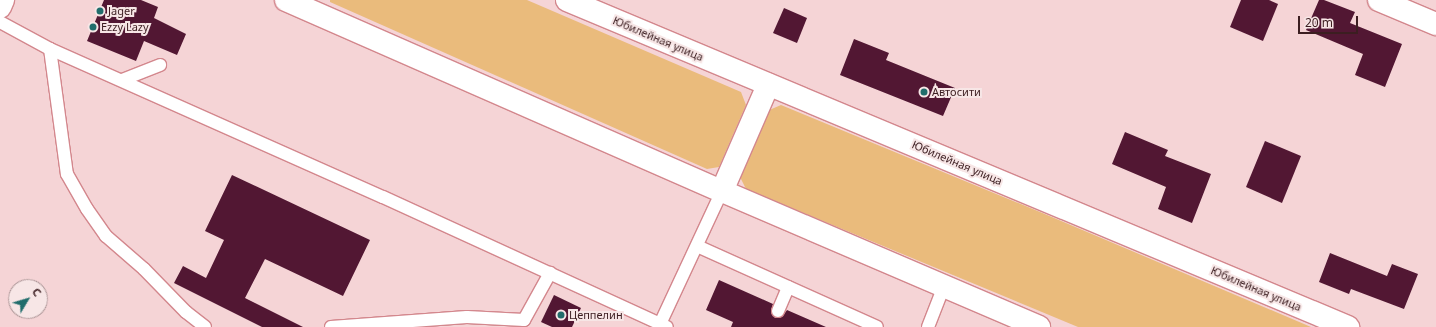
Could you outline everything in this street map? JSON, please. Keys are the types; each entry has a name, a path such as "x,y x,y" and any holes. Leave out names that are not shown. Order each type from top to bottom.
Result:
{"main road":[{"path":"0,7 3,0"},
{"path":"286,0 308,5 722,191 1040,327"},
{"name":"Юбилейная улица","path":"567,0 1348,327"},
{"path":"1379,0 1436,24"},
{"path":"722,191 768,85"}],"lane":[{"path":"0,22 50,49 122,80 664,325 696,246 722,191"},
{"path":"50,49 66,174 87,209 106,236 205,327"},
{"path":"122,80 160,65"},
{"path":"696,246 877,327"},
{"path":"331,327 467,317 524,320 550,273"},
{"path":"928,327 944,286"},
{"path":"778,311 788,287"}],"shaded area":[{"path":"330,0 527,0 741,92 746,105 719,167 707,169 330,2"},
{"path":"781,105 1040,212 1311,327 1078,327 746,189 739,175 767,111"}],"building":[{"path":"104,0 141,0 158,7 154,18 186,34 177,55 144,41 136,61 87,41"},
{"path":"1241,0 1269,0 1278,4 1263,41 1230,27"},
{"path":"1319,0 1324,0 1355,12 1350,23 1402,44 1385,87 1355,75 1363,54 1306,30"},
{"path":"784,8 807,18 797,43 773,33"},
{"path":"854,39 889,53 886,60 955,88 943,116 840,75"},
{"path":"1125,132 1168,150 1165,156 1211,174 1192,223 1158,209 1166,187 1112,164"},
{"path":"1265,141 1301,156 1282,203 1246,187"},
{"path":"232,175 370,240 343,296 265,259 245,298 303,327 262,327 174,283 183,266 206,278 224,240 205,231"},
{"path":"1330,253 1387,276 1392,264 1418,274 1404,309 1351,289 1349,294 1319,282"},
{"path":"719,280 773,304 771,312 775,318 782,317 787,310 826,327 731,327 733,322 706,310"},
{"name":"Цеппелин","path":"554,295 581,308 572,327 552,327 541,322"}],"place":[{"name":"Jager","path":"100,11"},
{"name":"Ezzy Lazy","path":"93,27"},
{"name":"Автосити","path":"924,92"},
{"name":"Цеппелин","path":"561,315"}]}
